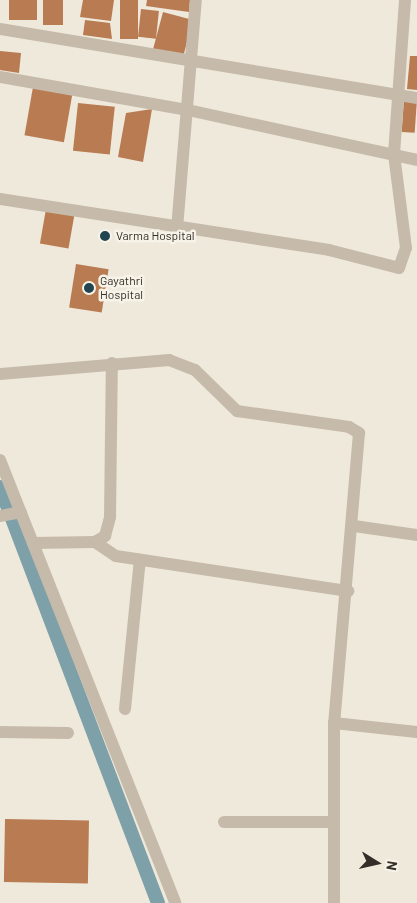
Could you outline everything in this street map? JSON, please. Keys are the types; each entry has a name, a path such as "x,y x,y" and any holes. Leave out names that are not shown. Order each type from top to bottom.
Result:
{"street":[{"path":"177,229 196,0"},
{"path":"0,199 177,229 328,250 399,268 406,248 394,154 405,0"},
{"path":"0,29 192,63 417,98"},
{"path":"0,77 188,110 417,160"},
{"path":"33,543 95,542 105,536 110,517 112,363"},
{"path":"0,374 112,363 185,364 237,411 349,427 359,433 354,526 334,723 334,903"},
{"path":"0,460 175,903"},
{"path":"0,516 20,512"},
{"path":"354,526 417,535"},
{"path":"95,542 110,554 140,560 348,591"},
{"path":"125,710 140,560"},
{"path":"334,723 417,732"},
{"path":"0,732 68,733"},
{"path":"224,822 334,822"}],"building":[{"path":"9,0 37,0 37,20 9,20"},
{"path":"43,0 63,0 63,25 43,25"},
{"path":"83,0 114,0 111,21 80,17"},
{"path":"120,0 138,0 138,39 120,39"},
{"path":"147,0 190,0 189,12 146,6"},
{"path":"141,9 159,11 156,39 138,37"},
{"path":"163,12 193,20 181,63 151,55"},
{"path":"85,20 110,23 112,39 83,35"},
{"path":"0,51 21,53 19,73 0,70"},
{"path":"410,56 417,56 417,90 407,89"},
{"path":"33,87 72,94 64,142 24,135"},
{"path":"404,99 417,100 415,133 402,132"},
{"path":"78,103 115,107 110,155 73,151"},
{"path":"152,109 143,162 118,157 126,113"},
{"path":"46,209 75,214 68,249 40,243"},
{"name":"Gayathri Hospital","path":"76,264 109,269 102,313 69,307"},
{"path":"5,819 89,820 88,883 4,882"}],"waterway":[{"path":"0,487 158,903"}],"place":[{"name":"Varma Hospital","path":"105,236"},
{"name":"Gayathri Hospital","path":"89,288"}]}
